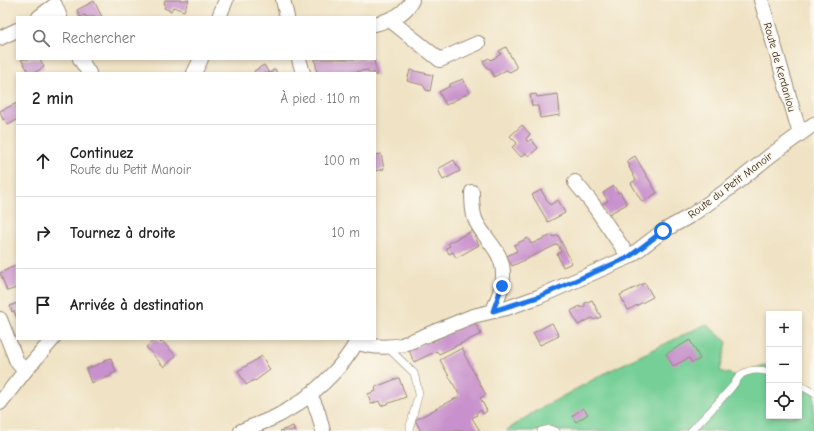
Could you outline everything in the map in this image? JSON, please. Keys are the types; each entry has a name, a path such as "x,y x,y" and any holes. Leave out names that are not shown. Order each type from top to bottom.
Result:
{"street":[{"path":"219,16 226,0"},
{"path":"283,0 287,16"},
{"path":"376,24 397,17 404,12 412,0"},
{"name":"Route de Kerdaniou","path":"761,0 800,134"},
{"path":"41,16 60,8"},
{"path":"390,20 440,60 478,43"},
{"path":"0,38 16,30"},
{"path":"81,60 88,72"},
{"path":"194,72 200,60"},
{"path":"299,60 303,72"},
{"name":"Route du Petit Manoir","path":"357,341 371,346 387,347 402,345 458,322 538,297 629,257 663,231 690,216 724,192 814,124"},
{"path":"575,182 592,203 629,257"},
{"path":"472,192 472,208 475,220 497,252 501,263 503,275 502,286 493,311"},
{"path":"0,319 17,362 25,371"},
{"path":"0,403 52,340"},
{"path":"241,431 280,414 310,394 340,366 357,341"},
{"path":"310,394 318,412 323,431"}],"lane":[{"path":"387,347 414,373 419,393 410,431"},
{"path":"691,431 715,407 741,374 756,369 766,371"},
{"path":"802,387 814,393"},
{"path":"541,431 550,429 556,431"}],"green space":[{"path":"706,324 727,342 720,371 736,376 764,365 766,366 766,419 802,419 802,385 814,391 814,431 506,431 534,412 609,371"}],"building":[{"path":"165,0 189,0 184,11 173,7 171,11 164,8 166,4 164,4"},
{"path":"94,1 102,16 80,16 77,10"},
{"path":"506,47 517,68 510,72 506,70 494,77 490,68 488,69 483,61 489,58 491,60 501,54 499,51"},
{"path":"22,60 40,60 44,67 36,72 28,72"},
{"path":"315,60 374,60 377,75 376,72 368,72 368,70 353,72 317,72"},
{"path":"264,65 268,72 254,72"},
{"path":"410,70 433,75 430,91 426,90 423,85 407,81"},
{"path":"463,79 470,92 446,105 439,92 450,86 450,84"},
{"path":"536,94 537,97 558,94 560,115 540,118 538,106 532,106 530,95"},
{"path":"16,103 16,121 8,125 5,119 3,120 0,111"},
{"path":"522,125 530,134 526,139 528,142 531,139 538,148 529,156 526,153 521,157 512,147 517,143 510,136"},
{"path":"381,154 384,169 376,171 376,155"},
{"path":"635,156 657,193 642,202 631,183 636,180 627,161"},
{"path":"454,160 460,171 443,180 438,169"},
{"path":"614,186 618,193 620,192 627,204 607,215 601,205 608,201 603,193"},
{"path":"541,190 550,205 558,200 565,213 548,222 532,195"},
{"path":"472,231 479,245 456,258 453,252 449,254 446,248 450,246 448,243"},
{"path":"552,235 554,237 558,235 572,263 563,267 557,254 561,252 558,244 512,266 507,256 517,251 514,245 528,238 531,244"},
{"path":"16,265 16,288 7,291 0,273"},
{"path":"645,283 653,297 628,310 620,295"},
{"path":"592,300 601,317 594,320 592,318 578,325 571,311 580,306 581,308 585,306 585,303"},
{"path":"16,303 16,316 14,311 12,312 10,306"},
{"path":"469,323 476,324 481,334 439,354 437,351 414,362 409,350 431,340 432,342"},
{"path":"552,323 559,336 540,345 533,333"},
{"path":"154,340 159,340 161,343 162,341 176,356 164,367 146,347"},
{"path":"690,340 700,359 692,363 689,358 673,366 666,354"},
{"path":"462,348 486,395 480,398 487,411 483,414 481,410 472,418 480,431 421,431 415,420 460,396 440,360"},
{"path":"262,356 270,370 255,381 254,380 246,385 238,371"},
{"path":"111,358 116,372 111,374 111,376 91,383 86,369"},
{"path":"399,378 406,397 381,406 379,401 371,404 368,394 376,391 375,387"},
{"path":"583,408 588,414 576,422 572,416"},
{"path":"293,426 295,431 280,431"}],"route":[{"path":"502,286 493,311 523,303 629,257 663,231"}]}
